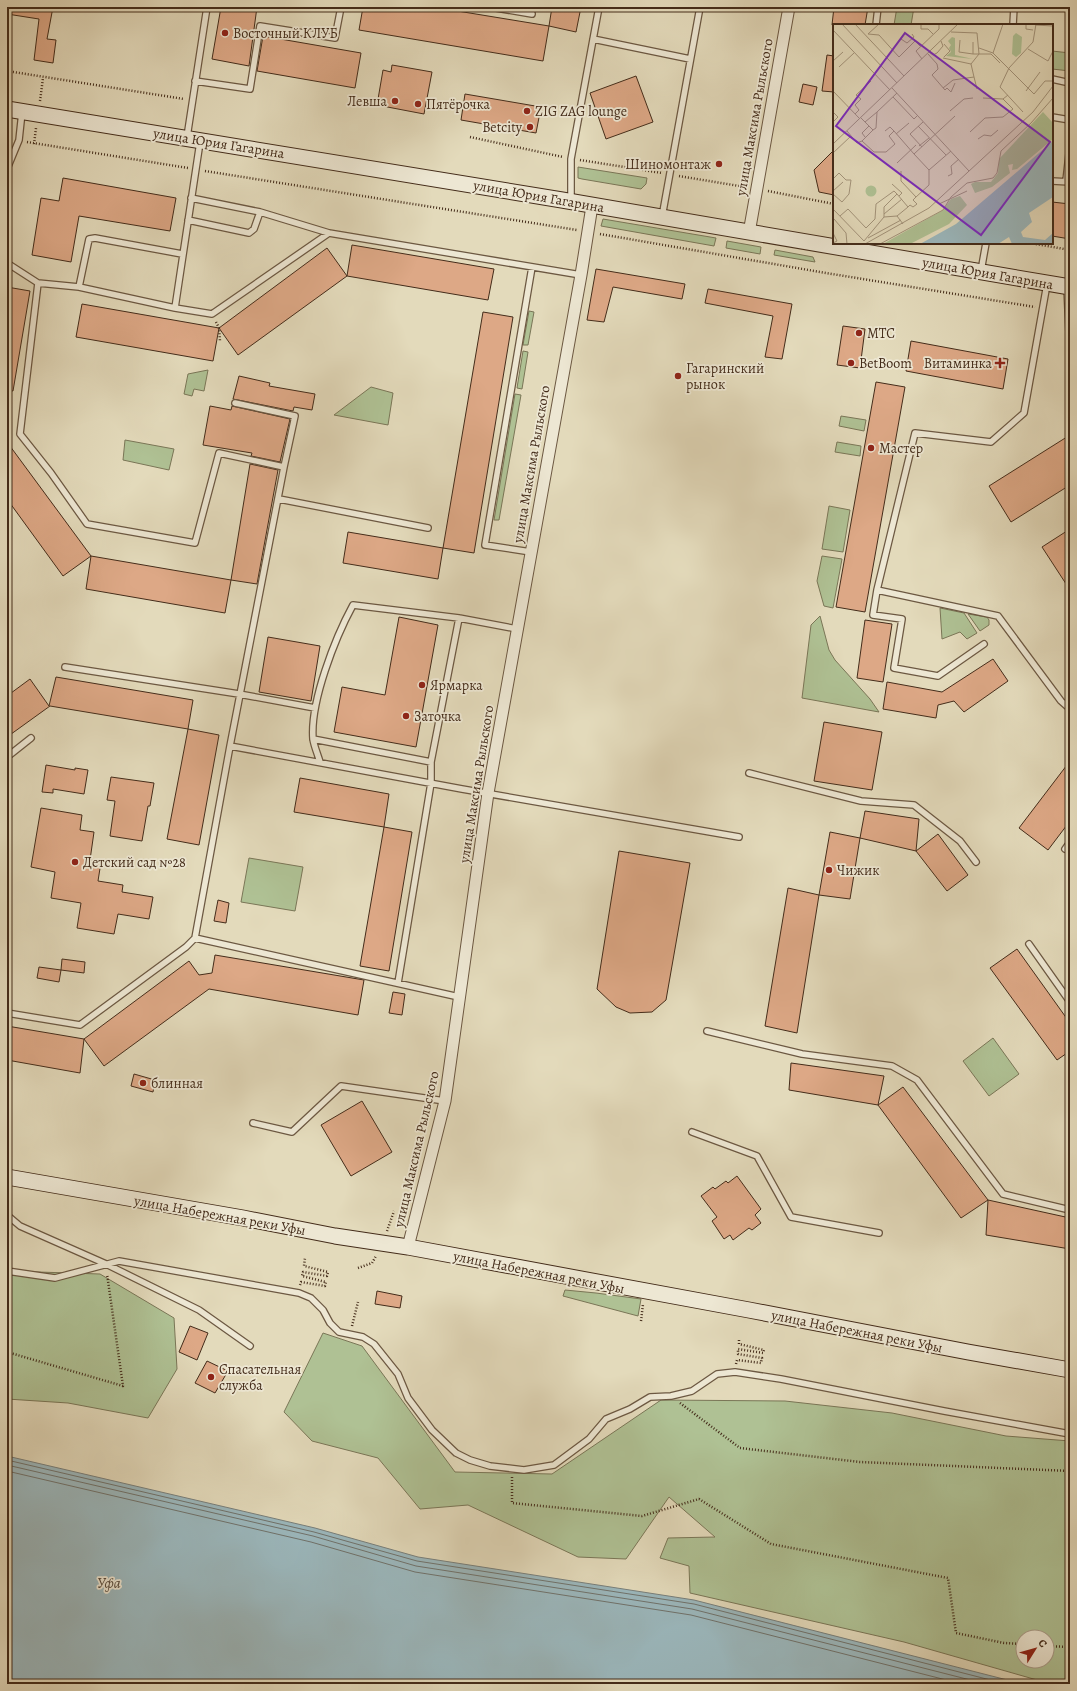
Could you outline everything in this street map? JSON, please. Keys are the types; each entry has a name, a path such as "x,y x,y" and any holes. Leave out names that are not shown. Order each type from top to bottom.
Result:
{"street":[{"name":"улица Максима Рыльского","path":"749,233 788,7"},
{"name":"улица Юрия Гагарина","path":"14,110 571,202 1069,287"},
{"name":"улица Максима Рыльского","path":"408,1247 445,1100 488,793 581,276 592,206"},
{"name":"улица Набережная реки Уфы","path":"7,1177 243,1218 335,1236 408,1247 1070,1370"}],"lane":[{"path":"175,308 195,170 192,100 206,7"},
{"path":"194,81 250,89 260,26 335,38 341,7"},
{"path":"490,7 532,14"},
{"path":"571,202 571,159 599,7"},
{"path":"662,218 700,7"},
{"path":"876,24 878,7"},
{"path":"1013,24 1014,7"},
{"path":"593,39 690,59"},
{"path":"1053,79 1070,83"},
{"path":"7,169 19,140 14,110"},
{"path":"1053,117 1070,120"},
{"path":"1053,180 1068,182 1070,145"},
{"path":"191,198 260,212 329,233 581,276"},
{"path":"188,220 249,233 254,229 260,212"},
{"path":"7,263 38,283 79,287 175,308 212,314 329,233"},
{"path":"79,287 89,239 95,238 182,254"},
{"path":"981,271 986,244"},
{"path":"531,552 485,545 532,267"},
{"path":"38,283 20,434 51,473 87,524 195,543 219,452 284,467"},
{"path":"984,644 938,676 894,668 902,619 873,615 877,590 915,433 991,442 1024,413 1047,283"},
{"path":"1069,287 1070,332"},
{"path":"7,1012 80,1025 186,947 195,938 239,694 295,416 235,403"},
{"path":"279,499 428,528"},
{"path":"877,590 998,616 1061,701 1070,709"},
{"path":"320,762 313,739 315,708 322,683 340,634 353,605 459,618 517,629"},
{"path":"398,984 431,783 431,762 459,618"},
{"path":"65,667 239,694 315,708"},
{"path":"7,757 31,738"},
{"path":"313,739 431,762"},
{"path":"230,746 739,837"},
{"path":"749,773 861,800 914,805 960,841 976,862"},
{"path":"1065,849 1070,842"},
{"path":"195,938 459,997"},
{"path":"1029,944 1070,1002"},
{"path":"707,1031 802,1054 892,1066 917,1080 1003,1194 1070,1210"},
{"path":"253,1123 292,1132 342,1086 445,1100"},
{"path":"692,1132 757,1156 791,1217 879,1233"},
{"path":"7,1215 20,1226 106,1264 199,1310 250,1346"},
{"path":"7,1271 54,1278 119,1261 299,1293 311,1298 323,1310 330,1323 339,1332 363,1337 374,1344 398,1374 408,1398 432,1430 456,1453 470,1460 490,1466 524,1470 554,1465 589,1439 606,1419 630,1409 650,1397 671,1396 692,1391 717,1374 735,1372 781,1379 1070,1434"}],"path":[{"path":"7,71 192,100"},
{"path":"470,136 571,159 670,174 833,204"},
{"path":"19,140 34,144 588,232 826,274 1043,308"},
{"path":"1036,244 1070,250"},
{"path":"212,314 219,328 220,341"},
{"path":"300,1289 301,1282 325,1286 326,1282 302,1276 303,1272 327,1276 328,1272 304,1266 305,1258"},
{"path":"7,1352 123,1386 106,1264"},
{"path":"352,1330 358,1302"},
{"path":"736,1368 737,1360 761,1363 762,1358 738,1354 738,1349 763,1353 764,1350 739,1344 739,1338"},
{"path":"671,1396 740,1448 860,1462 1070,1471"},
{"path":"512,1469 512,1503 642,1516 699,1499 771,1544 948,1578 956,1633 1015,1643"},
{"path":"1055,1646 1070,1647"}],"green space":[{"path":"897,7 914,7 911,24 894,24"},
{"path":"1053,51 1070,53 1070,71 1053,69"},
{"path":"578,167 647,178 646,184 641,189 578,178"},
{"path":"603,219 716,238 714,246 601,226"},
{"path":"727,241 761,247 760,254 726,248"},
{"path":"775,250 813,257 815,262 774,255"},
{"path":"529,311 534,312 528,345 523,345"},
{"path":"523,351 528,352 522,389 517,388"},
{"path":"208,370 204,391 194,389 192,396 184,394 188,374"},
{"path":"371,387 393,393 388,425 334,415"},
{"path":"515,394 521,395 499,520 494,520"},
{"path":"841,416 866,420 864,431 839,426"},
{"path":"125,440 174,449 169,470 123,460"},
{"path":"837,442 861,446 860,456 835,452"},
{"path":"829,506 850,510 843,552 822,549"},
{"path":"822,556 842,559 833,608 824,606 817,581"},
{"path":"940,608 964,613 977,633 967,639 960,632 942,639"},
{"path":"968,614 987,617 989,620 989,625 980,631"},
{"path":"820,616 829,650 835,660 870,699 879,712 802,698 811,625"},
{"path":"249,858 303,867 295,911 241,902"},
{"path":"993,1038 1019,1074 989,1096 963,1061"},
{"path":"7,1271 100,1274 174,1318 177,1369 148,1418 68,1403 7,1399"},
{"path":"565,1290 641,1299 638,1316 563,1296"},
{"path":"323,1333 362,1346 455,1472 552,1474 661,1400 785,1401 892,1413 1006,1436 1070,1441 1070,1684 1051,1684 904,1642 690,1593 689,1566 660,1558 668,1538 715,1537 669,1497 626,1559 578,1557 468,1505 420,1509 378,1458 312,1441 284,1412"}],"water":[{"name":"Уфа","path":"7,1456 315,1528 418,1557 694,1600 1023,1684 7,1684"}],"building":[{"path":"7,7 53,7 47,39 56,40 53,63 34,60 39,19 7,14"},
{"path":"221,7 257,7 249,66 212,59"},
{"path":"363,7 433,7 549,26 543,61 359,30"},
{"path":"552,7 581,7 576,32 549,26"},
{"path":"834,7 868,7 865,24 832,25"},
{"path":"263,36 361,53 355,88 257,71"},
{"path":"827,55 833,56 833,92 822,91"},
{"path":"392,65 432,72 424,114 377,105 383,70 391,72"},
{"path":"636,76 653,122 606,139 590,93"},
{"path":"803,84 817,87 813,105 799,102"},
{"path":"465,94 541,107 536,133 461,120"},
{"path":"833,151 833,195 819,192 814,170"},
{"path":"63,178 176,198 170,231 79,216 71,262 32,255 41,198 59,201"},
{"path":"1053,202 1070,204 1070,239 1053,236"},
{"path":"352,245 494,269 488,300 347,276"},
{"path":"327,248 347,276 238,355 219,328"},
{"path":"596,269 685,284 682,299 613,287 604,322 587,320"},
{"path":"7,287 30,291 13,391 7,390"},
{"path":"708,289 792,304 782,359 765,357 773,316 705,303"},
{"path":"82,304 219,328 213,361 76,337"},
{"path":"483,312 513,317 474,553 443,548"},
{"path":"843,326 865,329 860,368 837,365"},
{"path":"911,341 1008,359 1003,389 906,371"},
{"path":"239,376 270,383 269,386 315,394 312,410 294,407 293,411 233,399"},
{"path":"876,382 905,387 865,612 836,607"},
{"path":"210,406 231,410 232,406 290,419 280,462 251,456 252,453 203,445"},
{"path":"1070,435 1070,485 1011,522 989,486"},
{"path":"7,442 91,556 63,576 7,499"},
{"path":"250,464 278,470 257,584 231,580"},
{"path":"1070,529 1070,590 1042,547"},
{"path":"348,532 443,548 438,579 343,563"},
{"path":"91,556 231,580 225,613 86,589"},
{"path":"399,617 438,625 416,747 334,732 342,687 385,695"},
{"path":"865,620 892,624 883,682 857,678"},
{"path":"268,637 320,646 311,701 259,692"},
{"path":"993,659 1008,681 964,712 954,701 938,705 936,718 883,709 887,682 942,692"},
{"path":"56,677 193,700 188,729 50,706 7,737 7,696 30,679 49,706"},
{"path":"824,722 882,732 872,790 814,781"},
{"path":"188,729 219,735 199,845 167,839"},
{"path":"1070,761 1070,821 1048,850 1019,828"},
{"path":"46,765 75,770 75,768 88,770 84,794 53,789 53,793 42,792"},
{"path":"111,777 154,783 150,806 148,806 142,841 110,836 115,801 107,800"},
{"path":"300,778 389,794 384,827 294,812"},
{"path":"41,808 82,815 80,830 94,832 90,860 101,862 98,881 123,885 122,892 153,897 149,919 118,914 114,934 77,928 81,903 51,898 55,872 31,867"},
{"path":"865,811 919,819 916,851 860,838"},
{"path":"384,827 412,832 389,971 360,966"},
{"path":"830,832 860,838 850,899 819,895"},
{"path":"938,834 968,875 947,891 916,851"},
{"path":"619,851 690,863 666,1000 652,1012 630,1013 616,1007 597,989"},
{"path":"788,888 819,895 797,1033 765,1026"},
{"path":"218,900 229,903 226,923 214,921"},
{"path":"1017,949 1070,1023 1070,1051 1057,1060 990,968"},
{"path":"215,955 364,980 358,1015 209,989 104,1066 84,1039 189,961 199,975 212,973"},
{"path":"62,959 85,962 84,973 61,970"},
{"path":"39,967 61,970 59,982 37,978"},
{"path":"393,992 405,994 402,1015 389,1013"},
{"path":"7,1026 84,1039 80,1073 7,1060"},
{"path":"791,1063 884,1076 878,1105 789,1090"},
{"name":"блинная","path":"134,1074 155,1080 153,1092 131,1086"},
{"path":"903,1087 988,1200 961,1218 878,1105"},
{"path":"362,1101 392,1152 351,1176 321,1125"},
{"path":"737,1176 761,1209 755,1215 761,1223 752,1230 749,1228 733,1240 730,1235 724,1239 712,1221 717,1217 701,1196 713,1187 715,1189 726,1181 728,1183"},
{"path":"988,1200 1070,1218 1070,1249 986,1235"},
{"path":"377,1291 402,1296 400,1308 375,1304"},
{"name":"Спасательная служба","path":"190,1326 208,1333 197,1360 179,1352"},
{"name":"Спасательная служба","path":"207,1361 228,1371 215,1393 195,1383"}],"place":[{"name":"Восточный КЛУБ","path":"225,33"},
{"name":"Левша","path":"395,101"},
{"name":"Пятёрочка","path":"418,104"},
{"name":"ZIG ZAG lounge","path":"527,111"},
{"name":"Betcity","path":"530,127"},
{"name":"Шиномонтаж","path":"719,164"},
{"name":"МТС","path":"859,333"},
{"name":"BetBoom","path":"851,363"},
{"name":"Витаминка","path":"1000,363"},
{"name":"Гагаринский рынок","path":"678,376"},
{"name":"Мастер","path":"871,448"},
{"name":"Ярмарка","path":"422,685"},
{"name":"Заточка","path":"406,716"},
{"name":"Детский сад №28","path":"75,862"},
{"name":"Чижик","path":"829,870"},
{"name":"блинная","path":"143,1083"},
{"name":"Спасательная служба","path":"211,1377"}]}
